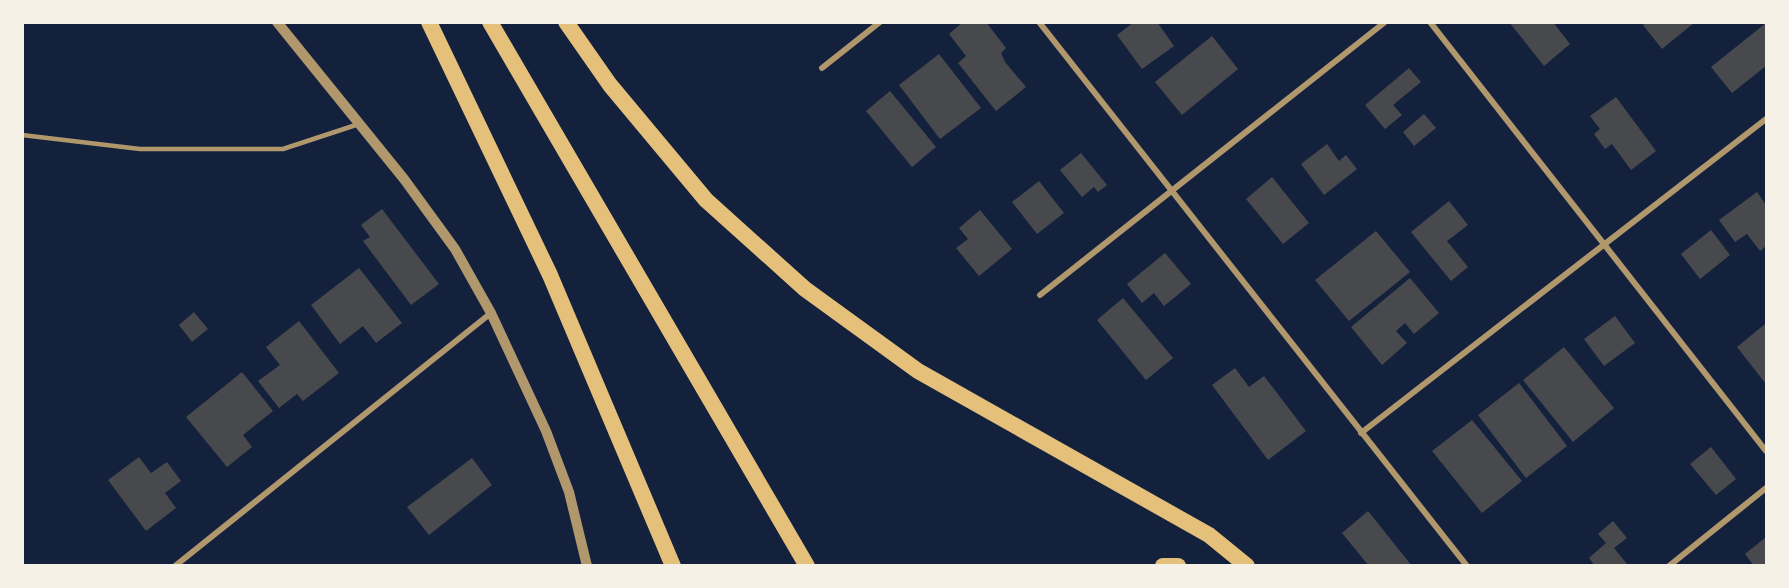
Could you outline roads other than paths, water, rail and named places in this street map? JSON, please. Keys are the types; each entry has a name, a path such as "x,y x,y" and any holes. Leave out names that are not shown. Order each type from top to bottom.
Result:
{"highway":[{"path":"429,22 550,275 673,566"},
{"path":"490,22 807,566"},
{"path":"566,22 610,85 706,200 806,289 918,371 1209,535 1247,566"},
{"path":"1163,566 1178,566"}],"street":[{"path":"277,22 404,179 455,249 491,313 546,431 569,492 587,566"},
{"path":"822,68 880,22"},
{"path":"1039,22 1467,566"},
{"path":"1040,295 1385,22"},
{"path":"1430,22 1767,451"},
{"path":"1361,433 1767,119"},
{"path":"175,566 491,313"},
{"path":"1671,565 1767,488"}],"lane":[{"path":"22,135 140,149 283,149 359,124"}]}
